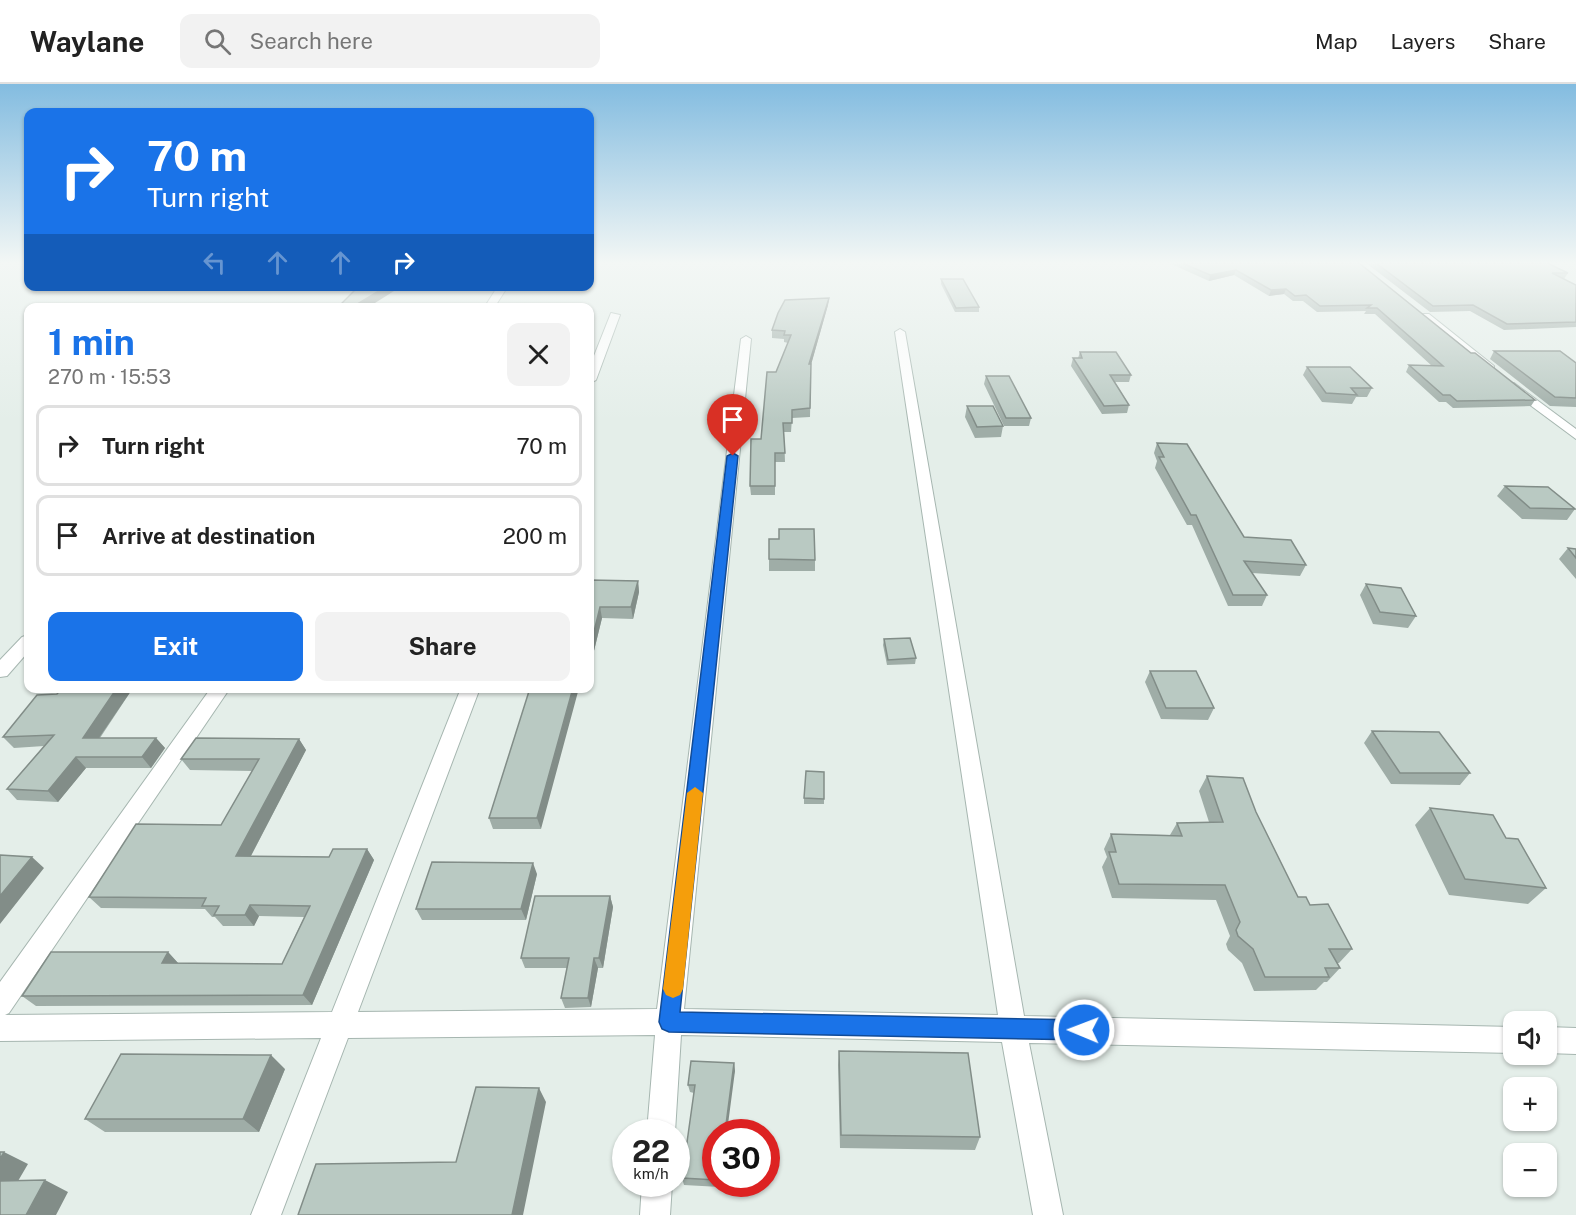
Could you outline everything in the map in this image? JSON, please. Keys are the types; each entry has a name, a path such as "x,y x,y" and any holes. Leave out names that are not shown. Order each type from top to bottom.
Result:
{"street":[{"path":"594,370 615,316"},
{"path":"1424,316 1576,435"},
{"path":"900,332 1013,1029 1048,1215"},
{"path":"662,1119 669,1022 746,339"},
{"path":"0,671 24,645"},
{"path":"0,1004 218,693"},
{"path":"266,1215 469,693"},
{"path":"0,1028 669,1022 1503,1040"},
{"path":"1557,1040 1576,1041"},
{"path":"655,1215 656,1197"}],"building":[{"path":"777,316 824,316 809,364 811,364 810,408 792,410 792,423 783,423 785,453 775,453 775,486 750,486 751,439 761,439 767,372 776,372 791,335 784,335 785,331 772,330"},
{"path":"1386,316 1425,316 1535,400 1457,401 1450,395 1443,395 1409,365 1443,366"},
{"path":"1492,316 1576,316 1576,322 1507,324"},
{"path":"1494,351 1560,351 1576,363 1576,398 1555,397"},
{"path":"1080,352 1116,352 1131,375 1110,375 1129,405 1104,406 1073,358 1082,358"},
{"path":"1307,367 1350,367 1372,388 1351,388 1357,395 1326,393"},
{"path":"986,376 1009,376 1031,418 1006,418"},
{"path":"967,406 993,406 1003,426 977,427"},
{"path":"1157,443 1187,444 1244,537 1291,540 1306,565 1244,561 1267,595 1233,595 1196,515 1191,515 1159,457 1164,457"},
{"path":"1505,486 1548,487 1575,509 1530,508"},
{"path":"779,529 814,529 815,560 769,559 769,539 779,539"},
{"path":"1568,548 1576,549 1576,558"},
{"path":"594,580 638,581 631,607 600,607 594,632"},
{"path":"1366,584 1401,588 1416,616 1380,612"},
{"path":"910,638 916,658 888,660 884,639"},
{"path":"1150,671 1196,671 1214,708 1166,708"},
{"path":"114,693 83,738 156,738 142,757 76,757 48,791 7,789 54,735 3,737 37,695"},
{"path":"528,693 572,693 537,818 489,818"},
{"path":"1372,731 1439,732 1470,773 1400,773"},
{"path":"196,738 299,739 236,856 329,857 333,849 367,849 303,995 22,996 51,952 168,952 162,963 282,964 310,906 250,905 245,915 214,915 219,906 202,906 206,898 89,897 136,824 221,825 259,759 181,759"},
{"path":"806,771 824,772 824,799 804,798"},
{"path":"1207,776 1243,778 1256,812 1298,897 1306,897 1310,905 1328,904 1352,949 1329,949 1340,968 1325,968 1329,977 1265,977 1253,949 1238,936 1236,930 1240,922 1225,885 1119,884 1109,852 1116,852 1111,834 1182,836 1177,823 1223,822"},
{"path":"1430,808 1493,815 1506,838 1518,839 1546,888 1465,879"},
{"path":"0,855 32,857 0,896"},
{"path":"432,862 533,863 521,909 416,909"},
{"path":"535,896 610,896 599,958 594,958 588,998 561,998 569,958 521,958"},
{"path":"839,1051 968,1053 980,1137 841,1135"},
{"path":"121,1054 271,1055 243,1119 85,1119"},
{"path":"691,1061 734,1063 727,1119 702,1119 702,1179 690,1178 690,1121 695,1085 688,1085"},
{"path":"476,1087 539,1088 512,1215 298,1215 316,1164 456,1162"},
{"path":"45,1180 26,1215 0,1215 0,1181"}],"slow traffic":[{"path":"673,989 695,793"}],"route":[{"path":"733,456 669,1022 1084,1030"}]}
